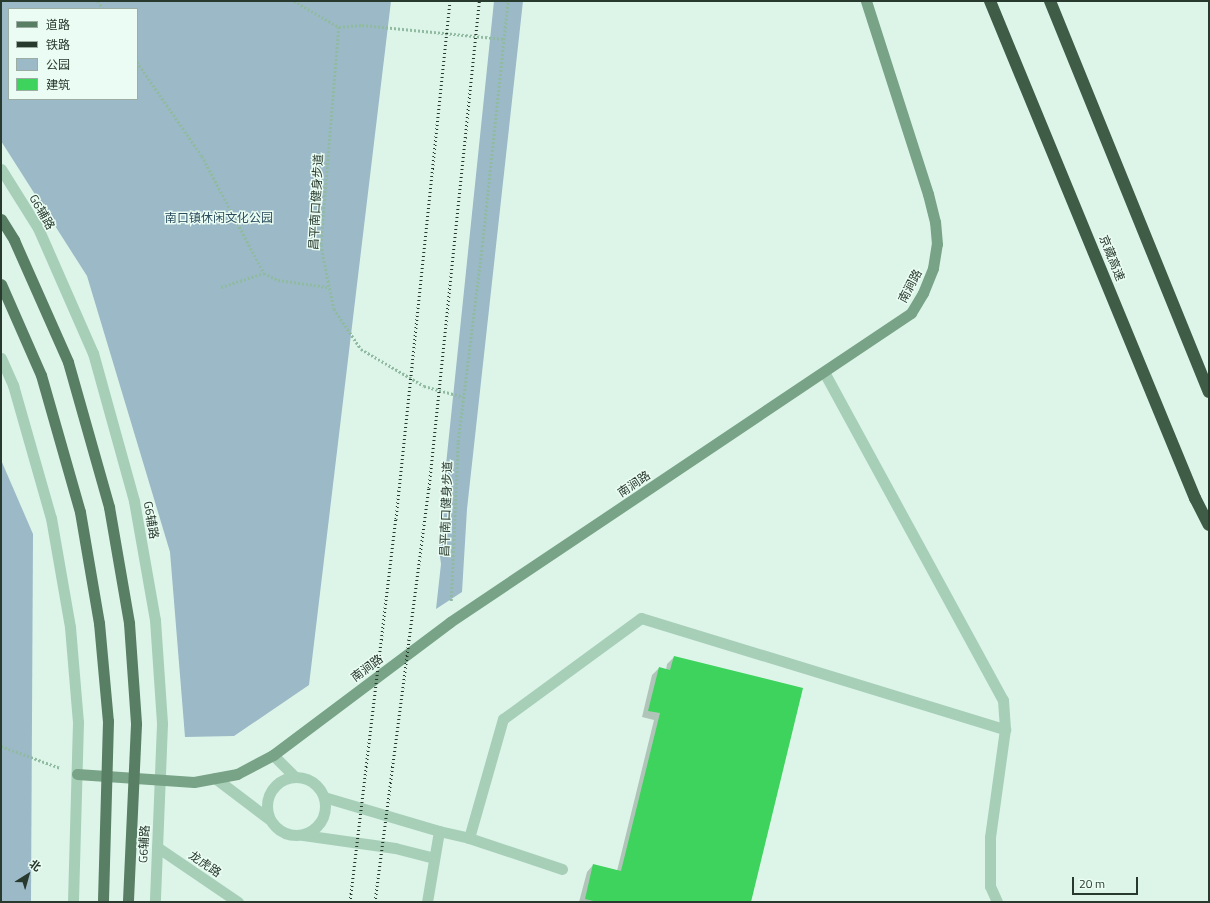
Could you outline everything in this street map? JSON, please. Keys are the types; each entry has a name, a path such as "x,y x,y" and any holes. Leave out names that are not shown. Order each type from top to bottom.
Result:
{"highway":[{"name":"京藏高速","path":"990,1 1192,491 1209,526"},
{"path":"1050,1 1209,392"}],"main road":[{"name":"南涧路","path":"77,774 194,782 238,774 274,755 450,622 911,313 934,268 937,244 928,194 866,1"},
{"name":"G6辅路","path":"1,219 14,240 68,362 109,507 128,624 136,724 128,902"},
{"path":"1,284 41,375 80,512 100,623 108,721 103,902"}],"street":[{"name":"G6辅路","path":"1,169 38,228 93,353 134,501 155,620 162,724 155,902"},
{"path":"1,358 13,385 51,518 70,627 78,722 73,902"},
{"path":"824,372 1003,700 1005,729 990,837 990,886 997,902"},
{"path":"469,838 503,719 641,618 1005,729"},
{"path":"274,755 294,776 313,782 324,797 325,811 319,824 302,835"},
{"path":"269,819 266,809 271,790 277,782 294,776"},
{"path":"214,778 269,819 283,832 395,848 434,858"},
{"path":"324,797 439,831 469,838 562,869"},
{"path":"427,902 439,831"},
{"name":"龙虎路","path":"157,847 238,902"}],"path":[{"path":"294,1 338,27 362,25 504,39"},
{"name":"昌平南口健身步道","path":"450,622 458,442 508,1"},
{"name":"昌平南口健身步道","path":"338,27 321,245 328,287 334,309 361,349 424,386 464,397"},
{"path":"138,63 202,156 264,273 278,280 328,287"},
{"path":"222,287 264,273"},
{"path":"1,746 77,774"}],"green space":[{"name":"南口镇休闲文化公园","path":"1,1 391,1 309,685 234,736 185,737 170,552 87,276 1,141"},
{"path":"494,1 523,1 467,509 462,592 436,609 441,564 438,542"},
{"path":"1,460 33,534 31,902 1,902"}],"building":[{"path":"674,656 803,688 751,902 598,902 585,899 593,864 621,871 660,713 648,711 659,667 670,670"}],"railway":[{"path":"350,902 396,519 450,1"},
{"path":"375,902 429,488 479,1"}]}
